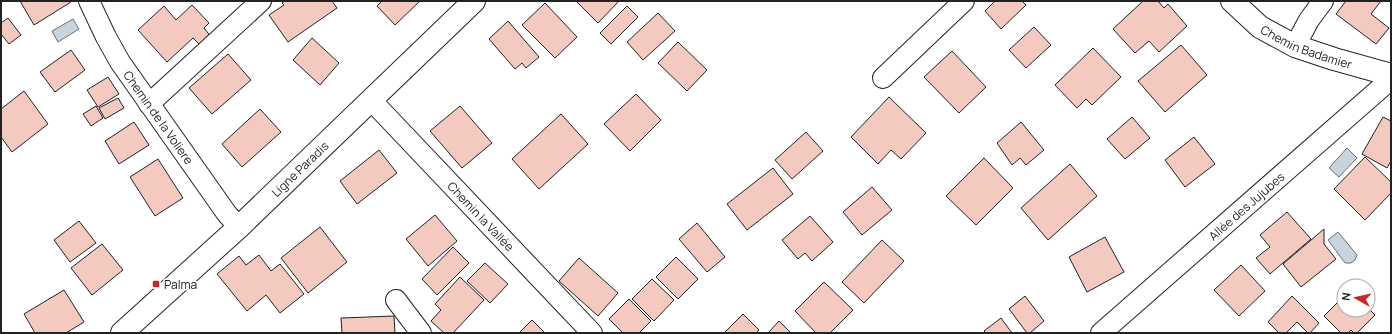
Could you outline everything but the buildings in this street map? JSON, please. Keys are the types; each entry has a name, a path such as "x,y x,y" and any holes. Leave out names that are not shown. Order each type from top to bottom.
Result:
{"main road":[{"name":"Ligne Paradis","path":"122,333 239,226 474,1"},
{"name":"Chemin Badamier","path":"1232,1 1260,27 1295,46 1391,75"}],"street":[{"name":"Chemin de la Voliere","path":"89,1 120,62 227,214 239,226"},
{"path":"149,104 261,1"},
{"path":"883,78 964,1"},
{"path":"1295,46 1308,20 1323,1"},
{"name":"Allée des Jujubes","path":"1101,333 1391,79"},
{"name":"Chemin la Vallée","path":"371,100 592,333"},
{"path":"396,300 421,333"}],"shaded area":[{"path":"73,19 79,29 58,42 52,31"},
{"path":"1347,148 1357,158 1339,177 1329,168"},
{"path":"1338,232 1357,255 1355,260 1351,263 1345,263 1328,240"}],"place":[{"name":"Palma","path":"156,284"}]}
